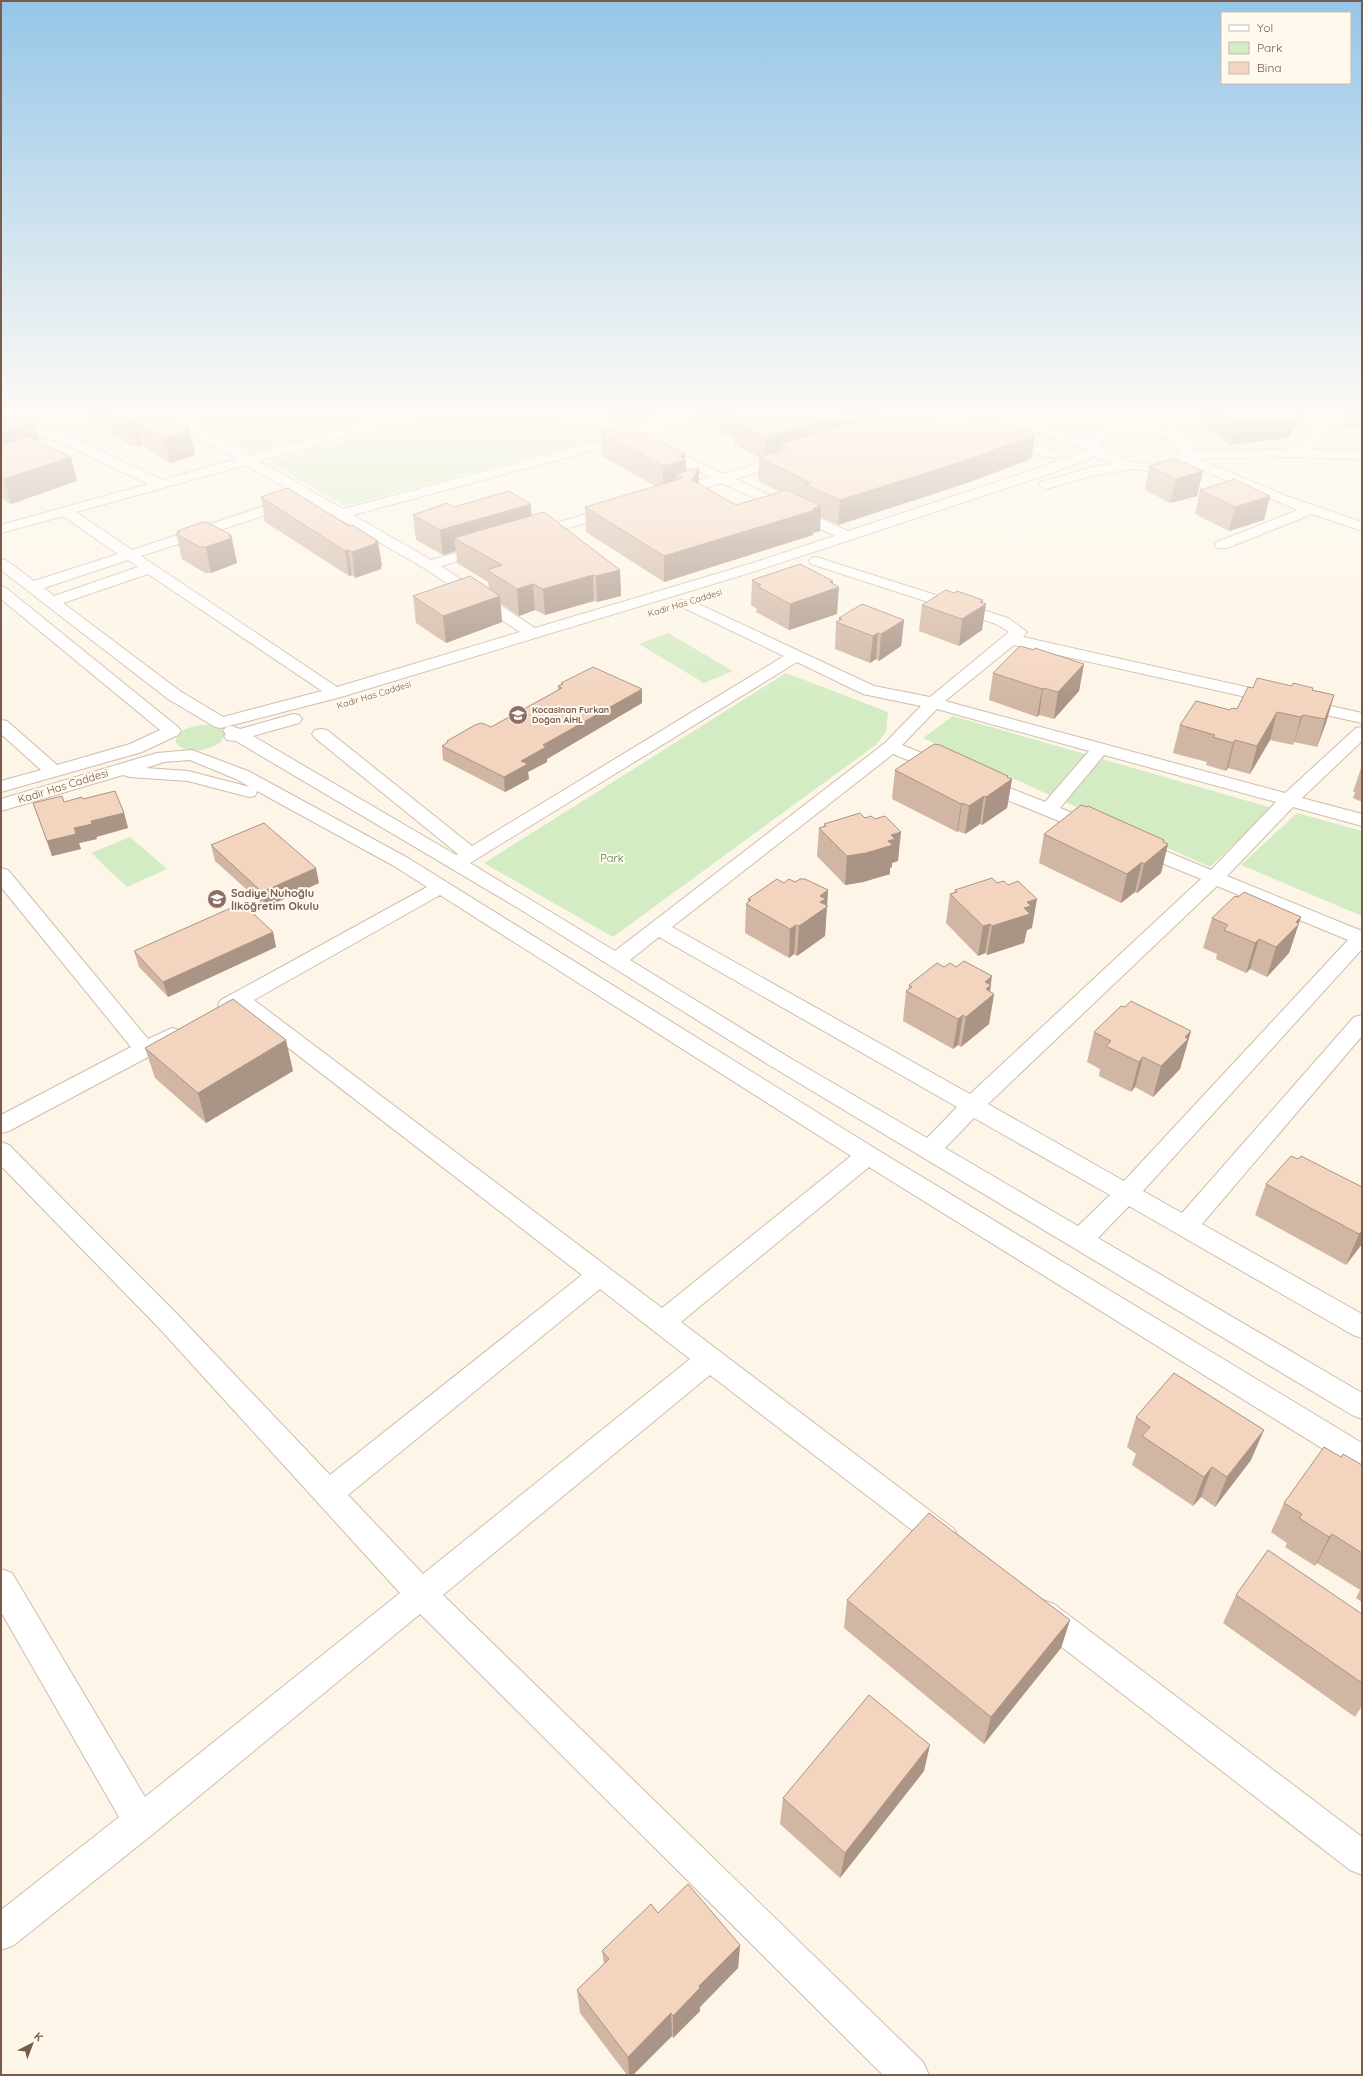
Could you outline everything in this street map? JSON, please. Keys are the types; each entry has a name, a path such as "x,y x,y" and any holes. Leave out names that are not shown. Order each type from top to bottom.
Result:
{"street":[{"path":"1,529 80,508"},
{"path":"32,587 274,508"},
{"path":"331,508 429,565 532,633"},
{"path":"342,514 365,508"},
{"path":"520,538 622,508"},
{"path":"787,508 847,536"},
{"name":"Kadir Has Caddesi","path":"231,731 335,693 751,568 931,508"},
{"name":"Kadir Has Caddesi","path":"231,731 684,603 975,508"},
{"path":"1305,508 1362,527"},
{"path":"1222,545 1310,510"},
{"path":"66,512 335,693"},
{"path":"429,565 497,545"},
{"path":"615,961 891,747 933,703 1019,632 1002,621 816,561"},
{"path":"1,563 174,695 231,731 464,859 615,961 1080,1240 1362,1406"},
{"path":"51,602 150,568"},
{"path":"1,591 172,731"},
{"path":"684,603 868,690 933,703 1362,820"},
{"path":"1010,639 1362,718"},
{"path":"464,859 796,656"},
{"path":"142,754 172,731 200,721 231,731"},
{"path":"1,725 54,772"},
{"path":"172,731 166,742 169,747 178,753 192,755 242,775 401,862 868,1155 1362,1458"},
{"path":"142,754 192,755 218,750 229,742 231,731"},
{"path":"929,1150 972,1106 1216,877 1289,800 1362,732"},
{"path":"321,734 464,859"},
{"path":"891,747 1216,877 1358,946 1126,1194 1080,1240"},
{"path":"1048,810 1100,748"},
{"name":"Kadir Has Caddesi","path":"1,787 54,772 142,754"},
{"name":"Kadir Has Caddesi","path":"1,805 109,772 142,754"},
{"path":"109,772 157,773 200,778 237,788 316,815"},
{"path":"1,874 144,1049"},
{"path":"212,1014 240,1000 441,887"},
{"path":"657,927 1362,1328"},
{"path":"240,1000 963,1553"},
{"path":"1185,1227 1362,1022"},
{"path":"1,1125 192,1024"},
{"path":"1,1151 168,1321 422,1595 910,2075"},
{"path":"662,1323 868,1155"},
{"path":"328,1494 600,1275"},
{"path":"1,1932 141,1822 422,1595 710,1359"},
{"path":"1,1583 141,1822"},
{"path":"1020,1596 1362,1858"}],"green space":[{"path":"668,633 733,671 704,683 639,644"},
{"name":"Park","path":"786,673 888,712 886,731 877,744 613,937 484,863"},
{"path":"953,716 1272,808 1210,867 923,738"},
{"path":"194,726 215,726 221,729 225,734 221,742 204,749 192,751 181,747 176,743 176,739 181,732"},
{"path":"1297,813 1362,831 1362,916 1241,865"},
{"path":"130,837 167,869 127,887 91,853"}],"building":[{"path":"278,508 320,508 349,526 352,525 378,541 375,542 377,543 352,552 348,550 345,551"},
{"path":"433,508 517,508 440,530 413,515"},
{"path":"586,508 816,508 813,509 815,510 664,556"},
{"path":"544,512 620,570 596,576 593,575 543,589 533,584 517,589 487,570 502,565 454,538"},
{"path":"203,522 209,523 231,535 229,536 232,538 206,547 200,547 176,534 180,532 177,531"},
{"path":"800,564 833,581 830,582 839,587 790,604 757,586 761,585 752,580"},
{"path":"470,576 500,596 443,616 413,596"},
{"path":"946,590 954,593 957,591 983,600 980,602 986,604 962,619 922,605"},
{"path":"862,604 904,620 881,634 878,633 873,636 836,622 842,619 839,618"},
{"path":"1020,646 1034,650 1035,648 1084,664 1058,692 1042,689 993,673"},
{"path":"593,667 642,689 543,745 546,747 521,761 528,764 504,777 442,746 448,742 447,741 475,725 482,723 491,727 562,688 558,686 563,684 561,683"},
{"path":"1257,678 1292,686 1293,683 1313,688 1312,690 1334,695 1325,719 1303,715 1301,717 1277,712 1257,746 1235,740 1233,743 1213,737 1215,735 1180,725 1196,701 1230,710 1232,708 1237,709 1248,687 1253,688"},
{"path":"934,744 940,745 1012,779 986,797 984,796 969,806 962,803 961,804 895,770"},
{"path":"115,791 124,813 91,821 92,824 74,828 76,834 47,841 33,803 62,796 64,802"},
{"path":"1081,805 1088,806 1164,840 1163,842 1168,844 1144,864 1142,862 1127,874 1044,834"},
{"path":"860,813 865,818 871,816 875,819 885,816 901,832 891,835 895,839 888,841 893,845 866,853 847,856 819,828 826,826 824,824"},
{"path":"264,823 316,868 262,892 211,845"},
{"path":"992,878 997,883 1004,881 1008,885 1018,881 1037,899 1027,902 1031,906 1024,908 1030,914 992,926 990,924 983,926 950,894 957,892 955,890"},
{"path":"777,879 784,883 789,879 795,882 800,879 805,879 828,890 820,896 826,899 820,902 828,906 799,926 796,925 790,929 746,904 751,900 748,899"},
{"path":"1244,892 1301,917 1296,922 1299,924 1276,947 1259,939 1255,943 1224,930 1228,925 1212,918 1235,896 1238,897"},
{"path":"242,903 273,932 163,982 134,951"},
{"path":"964,961 992,976 985,982 991,985 986,989 994,994 966,1017 963,1015 958,1019 906,991 912,987 909,985 937,963 944,967 950,963 956,967"},
{"path":"233,999 286,1040 198,1093 145,1048"},
{"path":"1131,1001 1191,1031 1185,1037 1188,1039 1161,1066 1143,1057 1139,1062 1106,1046 1111,1041 1094,1032 1121,1006 1125,1007"},
{"path":"1291,1156 1298,1159 1301,1156 1362,1187 1362,1231 1359,1234 1266,1184"},
{"path":"1174,1373 1264,1430 1227,1477 1212,1467 1204,1477 1142,1436 1150,1427 1136,1417"},
{"path":"1324,1447 1341,1457 1343,1454 1362,1465 1362,1553 1332,1534 1329,1537 1299,1518 1302,1514 1284,1503"},
{"path":"929,1513 1070,1620 991,1717 847,1600"},
{"path":"1268,1550 1362,1614 1362,1683 1236,1595"},
{"path":"869,1695 930,1745 845,1853 783,1798"},
{"path":"688,1884 740,1945 699,1986 700,1988 673,2016 671,2013 628,2057 577,1990 609,1959 602,1951 651,1904 658,1913"}],"place":[{"name":"Kocasinan Furkan Doğan AİHL","path":"518,715"},
{"name":"Sadiye Nuhoğlu İlköğretim Okulu","path":"217,899"}]}
